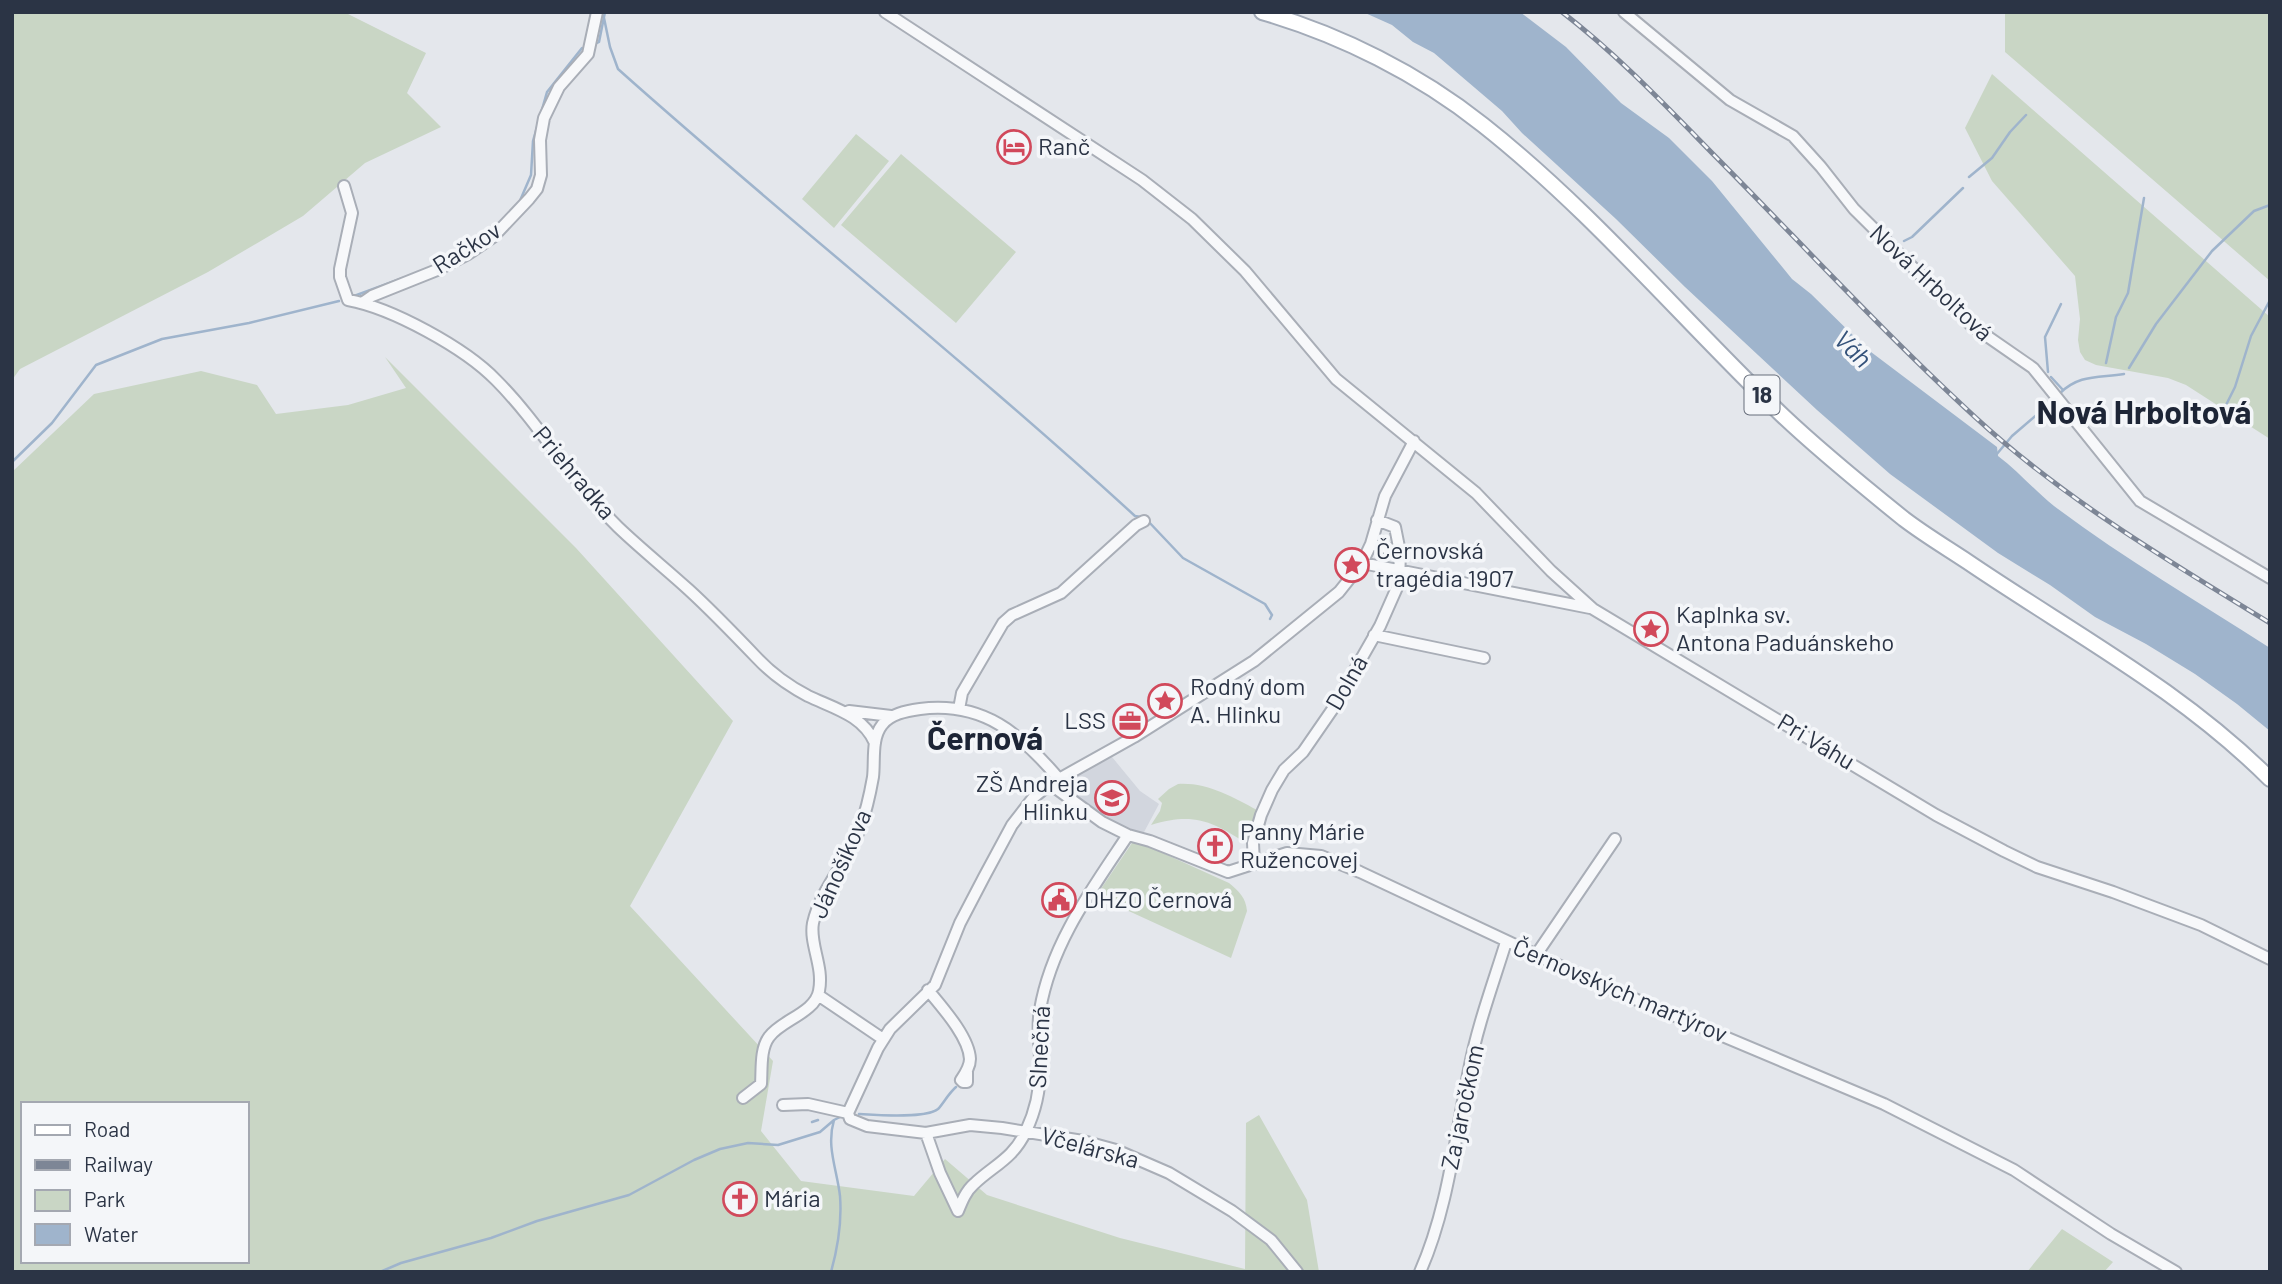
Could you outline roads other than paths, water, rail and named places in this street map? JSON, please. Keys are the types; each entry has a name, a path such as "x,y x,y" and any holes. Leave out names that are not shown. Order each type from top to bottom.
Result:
{"main road":[{"name":"18","path":"1262,12 1305,26 1370,54 1419,81 1481,123 1594,225 1783,416 1851,476 1908,522 2179,700 2231,742 2270,779"}],"street":[{"name":"Račkov","path":"362,303 372,296 437,270 468,254 493,237 529,199 537,189 541,175 540,140 544,118 559,87 588,54 597,12"},
{"name":"Pri Váhu","path":"885,12 1142,180 1192,219 1245,271 1336,379 1476,494 1551,571 1593,608 1936,815 2004,851 2037,867 2201,925 2270,958"},
{"name":"Nová Hrboltová","path":"1623,12 1730,100 1793,136 1872,228 1981,333 2033,368 2140,501 2270,578"},
{"name":"Priehradka","path":"344,186 352,213 341,258 340,277 348,300 401,318 445,342 496,379 583,489 618,527 690,591 769,670 806,695 856,719 869,730 875,743"},
{"path":"849,1116 883,1040 890,1029 932,988 960,923 1012,825 1033,798 1055,781 1134,737 1254,661 1329,601 1362,563 1371,544 1385,496 1414,441"},
{"path":"1371,544 1400,552 1395,527 1377,520"},
{"path":"959,709 962,693 1003,624 1012,615 1061,593 1136,525 1144,521"},
{"name":"Dolná","path":"1254,864 1254,843 1261,815 1272,790 1284,770 1303,752 1332,710 1374,635 1399,583 1400,552"},
{"path":"1362,563 1593,608"},
{"path":"1374,635 1484,658"},
{"path":"832,706 858,713 891,716 939,707 959,709 988,718 1012,732 1042,758 1055,781"},
{"name":"Jánošíkova","path":"818,995 821,972 812,927 827,888 851,852 861,827 873,774 875,743 880,726 891,716"},
{"name":"Černovských martýrov","path":"1055,781 1102,822 1128,835 1228,872 1287,853 1321,856 1649,1006 1884,1104 2014,1170 2111,1234 2176,1272"},
{"name":"Slnečná","path":"926,1133 958,1212 965,1195 974,1184 1015,1151 1026,1131 1038,1097 1041,1071 1039,1014 1045,986 1072,922 1128,835"},
{"path":"1536,955 1615,839"},
{"name":"Za jaročkom","path":"1420,1272 1452,1163 1469,1068 1506,942"},
{"path":"932,988 967,1048 970,1060 967,1072"},
{"path":"743,1098 761,1084 764,1050 768,1038 782,1024 809,1006 818,995 883,1040"},
{"name":"Včelárska","path":"783,1105 808,1104 849,1116 867,1126 926,1133 970,1125 1026,1131 1116,1150 1169,1173 1232,1211 1271,1240 1297,1272"}],"water":[{"name":"Váh","path":"1363,12 1520,12 1566,47 1621,103 1669,138 1712,181 1792,279 1867,349 1997,447 1998,456 2054,506 2133,561 2270,648 2270,731 2195,674 2095,617 1998,553 1890,474 1685,287 1502,111 1434,53 1413,42 1392,25"}],"waterway":[{"path":"595,44 599,42 605,12"},
{"path":"604,18 618,69 1135,516 1141,517"},
{"path":"519,203 531,175 533,141 547,92 582,48"},
{"path":"1969,177 1992,158 2026,115"},
{"path":"1904,241 1912,237 1963,188"},
{"path":"2106,363 2116,317 2128,293 2144,198"},
{"path":"2129,368 2156,324 2212,251 2254,211 2270,205"},
{"path":"429,268 461,252 495,228"},
{"path":"354,296 403,278"},
{"path":"2223,411 2235,387 2251,336 2270,300"},
{"path":"12,462 52,423 96,365 162,339 249,323 339,301"},
{"path":"2048,372 2045,337 2061,304"},
{"path":"2059,394 2082,380 2124,374"},
{"path":"2051,377 2063,390"},
{"path":"1996,455 2012,436 2055,399"},
{"path":"1147,520 1183,558 1265,604 1272,615 1270,619"},
{"path":"859,1114 900,1116 932,1112 938,1109 956,1087"},
{"path":"831,1272 839,1234 840,1206 831,1139 834,1120 840,1117"},
{"path":"812,1122 818,1120"},
{"path":"380,1272 401,1263 629,1195 720,1149 748,1143 778,1145 820,1132 834,1120"}],"railway":[{"path":"1562,12 1642,82 1909,354 2009,447 2117,527 2270,623"}],"place":[{"name":"Ranč","path":"1014,147"},
{"name":"Černovská tragédia 1907","path":"1352,565"},
{"name":"Kaplnka sv. Antona Paduánskeho","path":"1651,629"},
{"name":"Rodný dom A. Hlinku","path":"1165,701"},
{"name":"LSS","path":"1130,721"},
{"name":"ZŠ Andreja Hlinku","path":"1112,798"},
{"name":"Panny Márie Ružencovej","path":"1215,846"},
{"name":"DHZO Černová","path":"1059,900"},
{"name":"Mária","path":"740,1199"}],"district":[{"name":"Nová Hrboltová","path":"2144,413"},
{"name":"Černová","path":"985,739"}]}
